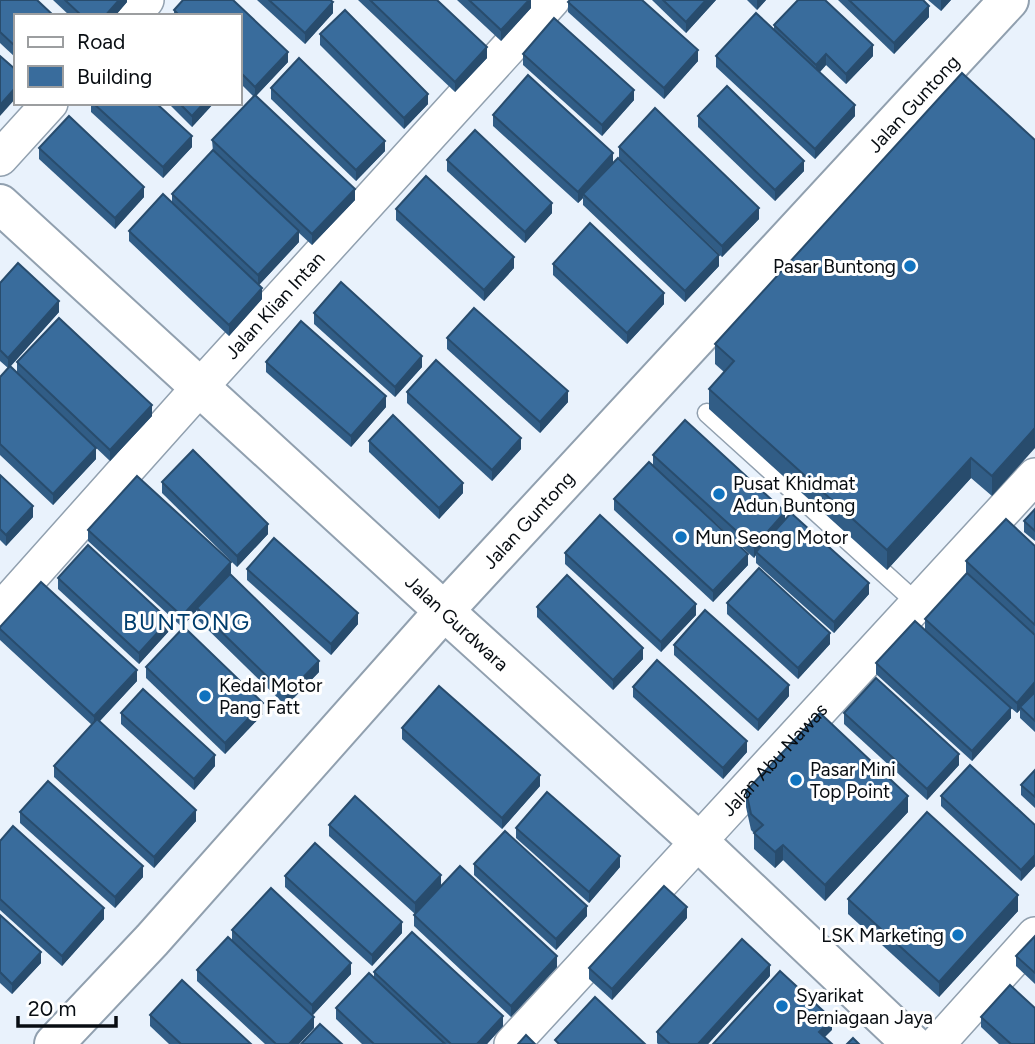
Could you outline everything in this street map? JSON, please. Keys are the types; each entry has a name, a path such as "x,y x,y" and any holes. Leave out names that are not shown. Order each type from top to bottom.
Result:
{"street":[{"path":"134,14 146,0"},
{"name":"Jalan Klian Intan","path":"0,611 552,0"},
{"name":"Jalan Guntong","path":"54,1044 152,940 444,611 1009,0"},
{"path":"0,158 48,105"},
{"name":"Jalan Gurdwara","path":"0,204 699,842 912,1044"},
{"name":"Jalan Abu Nawas","path":"512,1044 1035,476"},
{"path":"937,1044 1035,935"}],"lane":[{"path":"707,413 918,604"}],"building":[{"path":"0,0 37,0 52,14 14,14 14,45 0,32"},
{"path":"65,0 119,0 107,14 80,14"},
{"path":"183,0 233,0 288,52 255,87 242,74 242,14 178,14 174,10"},
{"path":"269,0 330,0 333,2 305,33"},
{"path":"370,0 437,0 487,47 455,82"},
{"path":"469,0 529,0 501,30"},
{"path":"642,0 698,50 664,88 568,2"},
{"path":"663,0 706,0 686,22"},
{"path":"798,0 825,0 873,45 846,74 826,54 816,65 774,25"},
{"path":"849,0 923,0 929,6 894,43"},
{"path":"345,10 428,94 404,118 320,34"},
{"path":"756,13 855,105 815,149 716,56"},
{"path":"554,18 634,90 602,125 523,54"},
{"path":"0,56 14,68 14,89 0,105"},
{"path":"299,58 385,141 356,170 271,88"},
{"name":"Pasar Buntong","path":"962,73 1035,140 1035,428 992,476 971,458 887,550 709,389 734,361 715,344"},
{"path":"528,75 613,153 578,192 493,115"},
{"path":"727,86 804,161 775,190 698,116"},
{"path":"255,95 355,189 312,234 212,140"},
{"path":"95,105 158,105 192,136 163,167"},
{"path":"181,105 202,105 192,116"},
{"path":"655,108 759,208 722,246 619,147"},
{"path":"69,116 144,187 115,218 39,148"},
{"path":"475,130 552,203 525,232 447,160"},
{"path":"213,150 299,231 258,275 172,194"},
{"path":"618,158 719,255 685,291 583,194"},
{"path":"426,176 514,257 484,290 396,209"},
{"path":"163,194 262,288 229,325 129,231"},
{"path":"590,223 664,293 627,333 553,264"},
{"path":"18,263 59,301 8,358 0,350 0,283"},
{"path":"341,282 422,356 395,387 314,313"},
{"path":"474,308 568,391 540,422 447,338"},
{"path":"59,318 152,405 110,450 17,362"},
{"path":"301,321 386,396 351,436 266,362"},
{"path":"436,360 521,438 492,470 407,392"},
{"path":"10,366 96,448 53,494 0,444 0,377"},
{"path":"393,415 463,483 439,508 369,441"},
{"name":"Pusat Khidmat Adun Buntong","path":"685,420 785,512 754,547 653,455"},
{"path":"193,450 268,524 237,556 162,482"},
{"name":"Mun Seong Motor","path":"649,462 748,554 713,591 614,499"},
{"path":"0,475 33,506 6,535 0,529"},
{"path":"137,476 231,562 182,616 88,530"},
{"path":"1035,509 1035,531 1024,521"},
{"path":"791,513 869,583 834,622 756,552"},
{"path":"600,515 696,604 661,642 565,553"},
{"path":"1006,519 1035,546 1035,625 966,561"},
{"path":"274,538 358,613 331,644 247,569"},
{"path":"88,545 169,620 139,653 58,578"},
{"path":"759,568 830,633 798,668 727,603"},
{"path":"967,573 1035,635 1035,682 1017,703 925,619"},
{"path":"230,574 319,661 286,695 197,608"},
{"path":"567,575 643,648 613,680 537,607"},
{"path":"41,582 137,670 94,716 0,629"},
{"path":"705,610 789,685 758,720 674,645"},
{"path":"915,621 1011,708 972,751 876,663"},
{"name":"Kedai Motor Pang Fatt","path":"184,627 263,703 225,743 146,667"},
{"path":"657,660 747,741 723,768 633,687"},
{"path":"876,678 959,754 927,789 844,713"},
{"path":"439,686 540,775 502,818 402,728"},
{"path":"143,689 215,755 194,779 121,713"},
{"path":"1035,692 1035,721 1020,707"},
{"path":"820,713 908,796 825,885 783,845 775,852 754,833 763,825 751,814 746,791"},
{"path":"97,719 196,810 154,857 54,766"},
{"path":"970,765 1035,825 1035,855 1021,870 941,796"},
{"path":"1035,770 1035,797 1021,785"},
{"path":"48,781 143,866 115,897 20,812"},
{"path":"547,792 620,856 589,892 516,828"},
{"path":"355,796 441,875 415,903 329,825"},
{"path":"927,812 1018,895 939,982 848,899"},
{"path":"13,826 104,908 62,956 0,899 0,841"},
{"path":"505,831 587,906 556,939 474,864"},
{"path":"315,843 402,922 372,955 285,876"},
{"path":"460,866 557,956 511,1006 414,915"},
{"path":"664,886 687,907 612,989 589,968"},
{"path":"271,888 351,963 312,1005 232,930"},
{"path":"0,915 41,952 12,984 0,972"},
{"path":"412,932 503,1016 477,1044 451,1044 374,972"},
{"path":"1035,936 1035,973 1016,956"},
{"path":"228,937 314,1017 289,1044 276,1044 197,970"},
{"path":"742,939 770,965 698,1044 670,1044 657,1032"},
{"name":"Syarikat Perniagaan Jaya","path":"780,971 832,1019 819,1032 832,1044 713,1044"},
{"path":"369,973 445,1044 374,1044 336,1008"},
{"path":"182,980 251,1044 181,1044 150,1015"},
{"path":"1010,985 1035,1008 1035,1044 1011,1044 981,1017"},
{"path":"595,997 645,1044 559,1044 555,1040"},
{"path":"320,1024 342,1044 301,1044"},
{"path":"526,1035 535,1044 518,1044"},
{"path":"853,1038 859,1044 847,1044"}],"place":[{"name":"Pasar Buntong","path":"910,266"},
{"name":"Pusat Khidmat Adun Buntong","path":"719,494"},
{"name":"Mun Seong Motor","path":"681,537"},
{"name":"Kedai Motor Pang Fatt","path":"205,696"},
{"name":"Pasar Mini Top Point","path":"796,780"},
{"name":"LSK Marketing","path":"958,935"},
{"name":"Syarikat Perniagaan Jaya","path":"782,1006"}],"district":[{"name":"BUNTONG","path":"187,622"}]}
